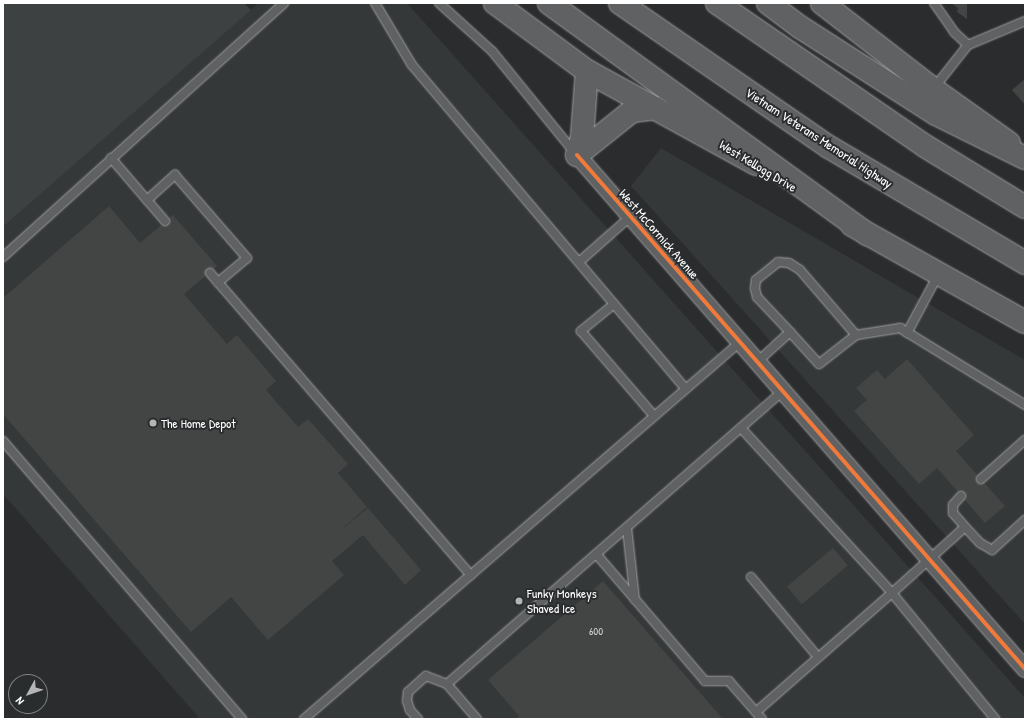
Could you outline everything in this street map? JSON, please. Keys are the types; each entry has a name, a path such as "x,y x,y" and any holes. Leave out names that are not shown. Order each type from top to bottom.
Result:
{"main road":[{"name":"West Kellogg Drive","path":"495,3 587,71 736,152 868,235 1025,322"},
{"path":"549,3 868,235"},
{"name":"Vietnam Veterans Memorial Highway","path":"620,3 829,147 1025,263"},
{"path":"717,3 925,146 1025,207"},
{"path":"768,3 800,27 936,114 1025,158"},
{"path":"822,3 933,89 1025,154"},
{"path":"577,155 582,137 587,71"},
{"path":"577,155 632,110 656,108"}],"street":[{"name":"West McCormick Avenue","path":"577,155 756,363 1025,669"}],"lane":[{"path":"3,257 284,3"},
{"path":"375,3 412,65 686,389"},
{"path":"439,3 492,51 577,155"},
{"path":"934,3 954,32 968,45"},
{"path":"933,89 968,45 1025,21"},
{"path":"111,158 165,221"},
{"path":"147,200 175,175 247,258 218,282"},
{"path":"579,262 630,216"},
{"path":"856,335 800,270 789,263 778,262 756,280 757,297 819,364 856,335 900,328 1025,405"},
{"path":"210,273 471,575"},
{"path":"907,333 939,274"},
{"path":"614,304 581,331 654,416"},
{"path":"756,363 790,332"},
{"path":"304,719 739,343"},
{"path":"447,684 782,392"},
{"path":"741,428 892,593 995,719"},
{"path":"981,479 1025,440"},
{"path":"3,441 242,719"},
{"path":"961,496 953,505 953,513 980,543 992,550 1025,520"},
{"path":"756,712 929,561 965,527"},
{"path":"627,528 635,600"},
{"path":"596,554 705,680 729,681 762,719"},
{"path":"751,577 818,657"},
{"path":"418,719 407,701 408,692 426,676 447,684 477,719"}],"shaded area":[{"path":"3,3 244,3 251,10 3,227"},
{"path":"258,3 407,3 1025,698 1025,719 200,719 3,494 3,227"},
{"path":"661,148 1025,360 1025,624 631,186"}],"building":[{"path":"951,3 967,3 967,19 957,12 958,8"},
{"path":"1025,79 1025,105 1012,90"},
{"name":"The Home Depot","path":"109,206 140,243 173,215 217,266 184,294 227,344 237,335 276,381 266,390 298,427 308,419 348,464 338,473 367,507 336,534 368,508 421,570 405,585 363,535 332,561 344,575 268,640 231,597 191,632 3,414 3,298"},
{"path":"907,359 974,435 956,451 1005,506 985,523 937,468 919,484 854,411 867,400 856,388 877,370 885,379"},
{"path":"833,548 848,566 802,604 787,587"},
{"path":"603,581 723,719 516,719 519,716 488,680"}],"cycle path":[{"path":"577,155 1025,669"}],"place":[{"name":"The Home Depot","path":"153,423"},
{"name":"Funky Monkeys Shaved Ice","path":"519,601"}]}
